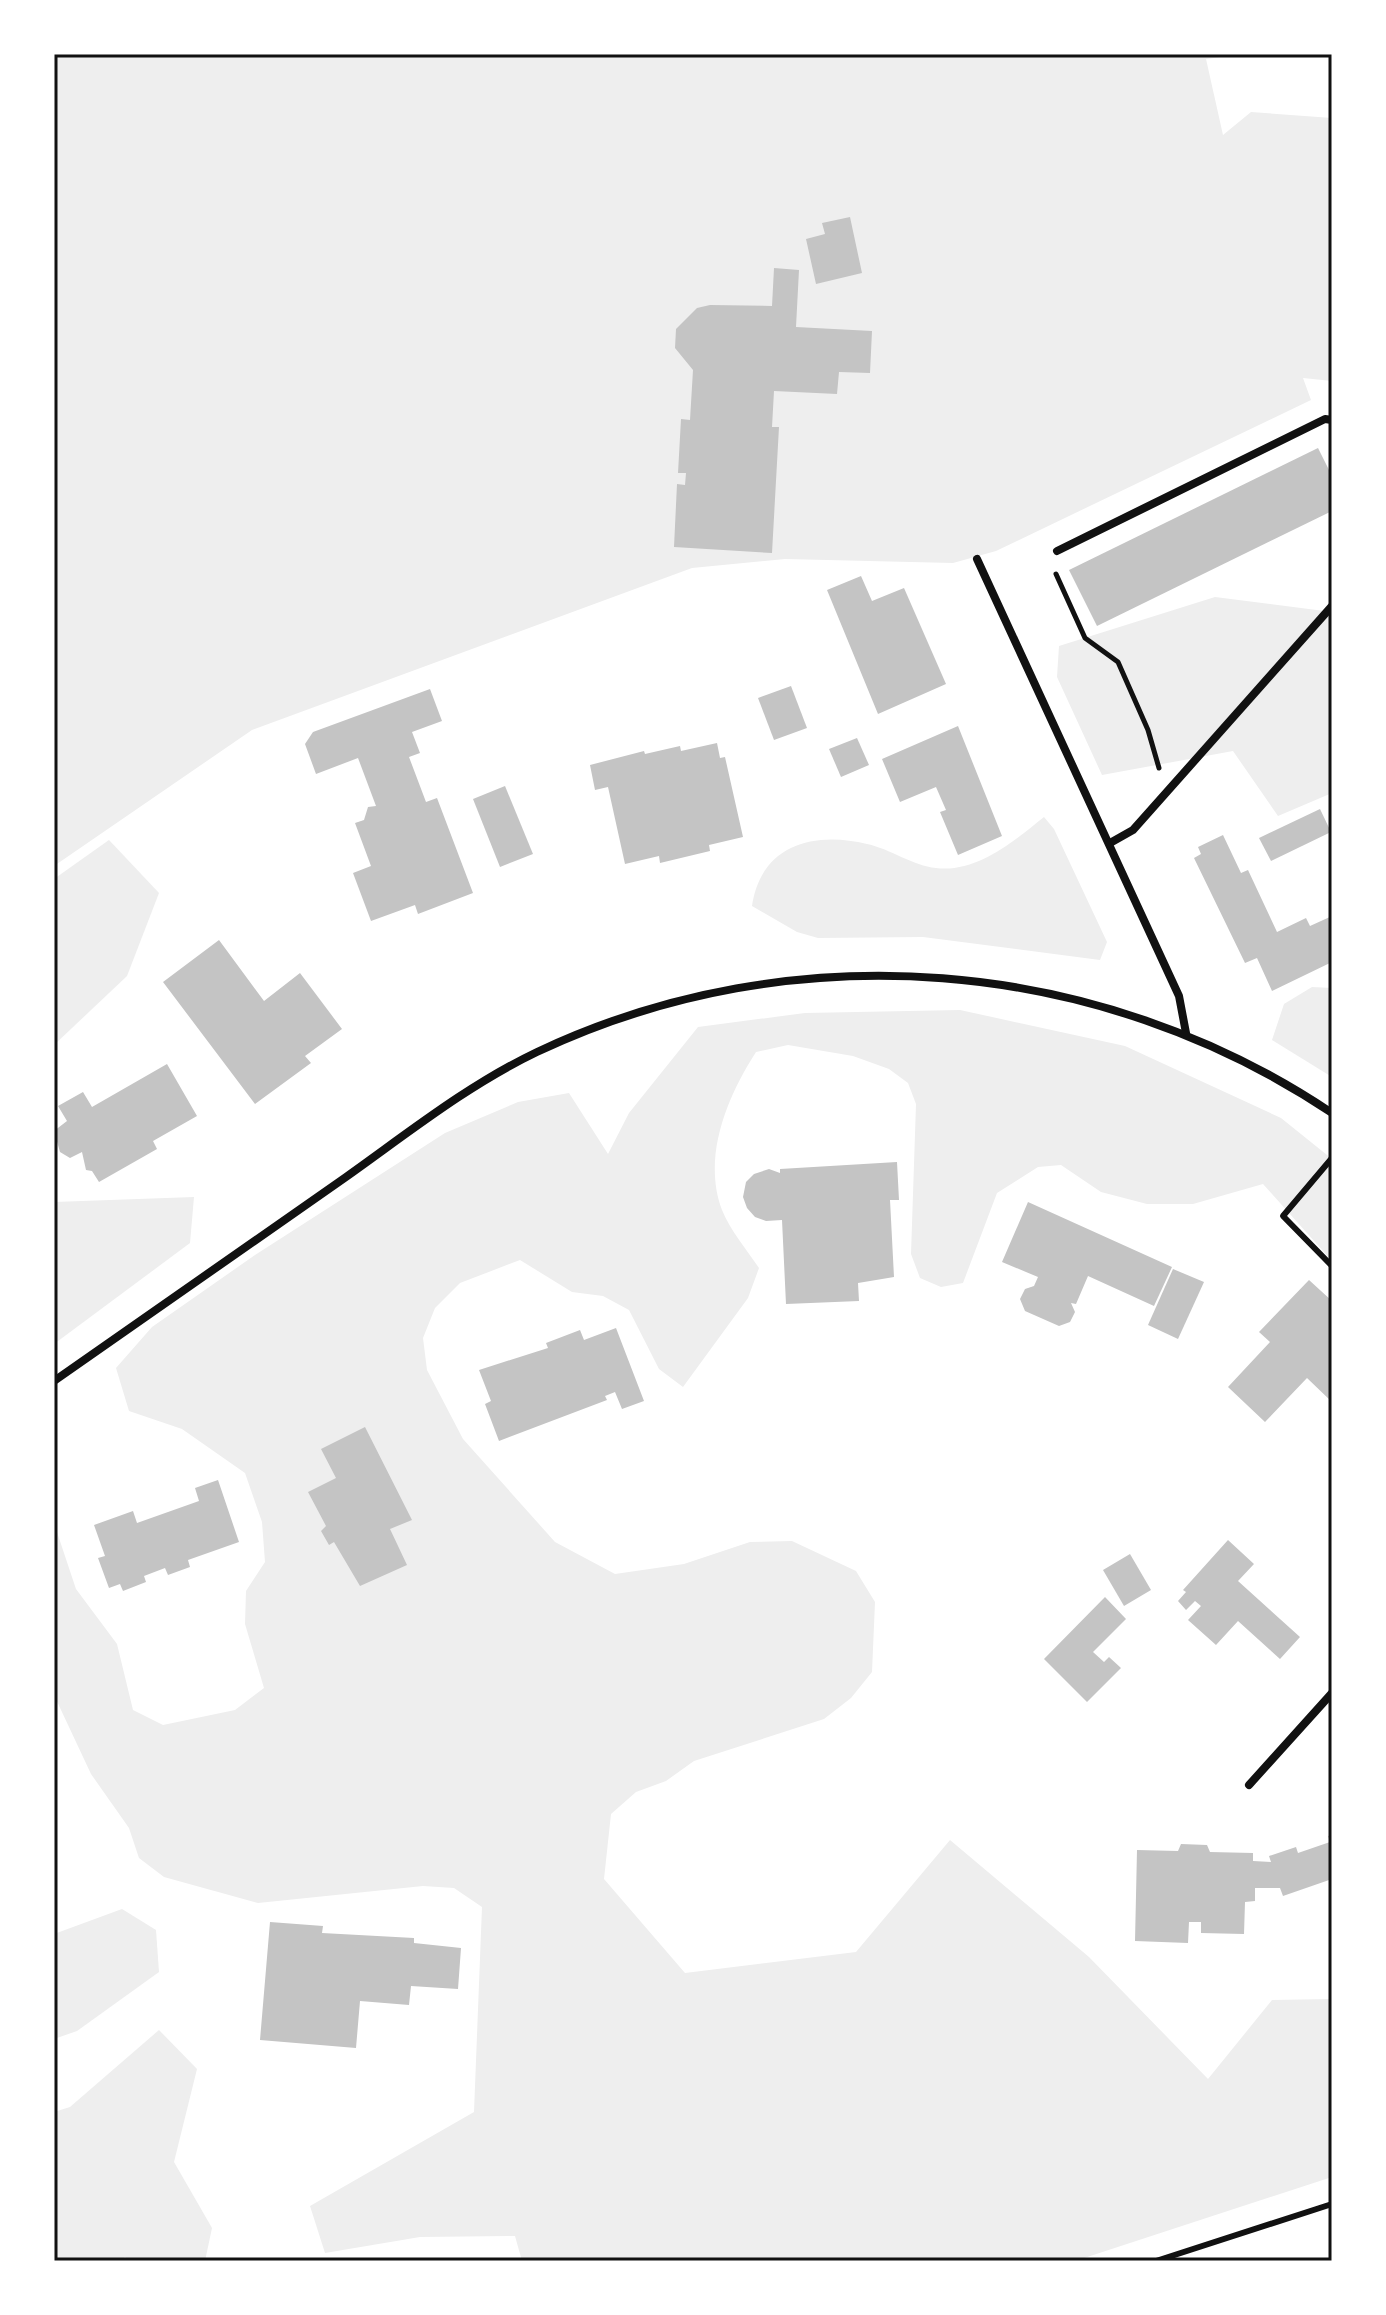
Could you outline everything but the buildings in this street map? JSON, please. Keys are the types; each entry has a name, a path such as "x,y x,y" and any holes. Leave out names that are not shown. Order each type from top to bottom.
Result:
{"street":[{"path":"1057,551 1325,419 1332,420"},
{"path":"977,559 1179,996 1186,1033"},
{"path":"1110,843 1133,830 1332,606"},
{"path":"54,1381 483,1081 536,1053 641,1011 767,984 872,976 925,978 1048,992 1124,1010 1186,1033 1245,1061 1332,1113"},
{"path":"1249,1785 1332,1693"}],"lane":[{"path":"1332,1158 1283,1216 1332,1266"},
{"path":"1156,2261 1332,2204"}],"path":[{"path":"1057,551 1056,575 1085,638 1118,662 1148,730 1166,792"}],"shaded area":[{"path":"54,54 1243,54 1206,59 1223,135 1251,112 1332,118 1332,381 1303,378 1311,400 996,551 953,563 785,559 692,568 252,730 54,866"},
{"path":"1215,597 1332,612 1332,793 1278,816 1233,751 1102,775 1057,677 1059,646"},
{"path":"1044,817 1054,829 1107,942 1100,960 923,937 818,938 797,932 752,906 757,885 766,869 778,856 809,842 847,840 885,850 927,867 951,868 966,866 994,853"},
{"path":"109,840 159,893 127,976 54,1045 54,879"},
{"path":"1312,987 1332,988 1332,1077 1272,1040 1284,1004"},
{"path":"960,1010 1125,1046 1281,1118 1332,1159 1332,1261 1263,1184 1193,1204 1147,1204 1101,1192 1061,1165 1038,1167 997,1193 963,1283 941,1287 920,1278 911,1254 916,1104 908,1083 889,1069 853,1056 788,1045 756,1052 727,1108 716,1149 717,1190 722,1210 759,1268 748,1298 683,1387 659,1369 629,1310 603,1296 572,1292 520,1260 460,1283 435,1308 423,1338 427,1370 463,1439 555,1542 615,1574 684,1564 750,1542 792,1541 856,1571 875,1602 872,1672 851,1698 824,1719 694,1761 666,1781 636,1792 611,1814 604,1879 685,1973 856,1952 950,1840 1089,1957 1208,2079 1272,2000 1332,1999 1332,2177 1075,2261 522,2261 515,2236 420,2237 325,2253 310,2206 474,2112 482,1907 454,1888 423,1886 258,1903 164,1877 139,1858 129,1828 91,1774 54,1695 54,1523 76,1589 117,1644 133,1710 163,1725 235,1710 264,1688 245,1624 246,1591 265,1562 262,1522 245,1473 182,1429 129,1411 116,1368 152,1327 255,1255 445,1133 518,1102 569,1093 608,1154 629,1113 698,1027 805,1013"},
{"path":"194,1197 190,1243 54,1344 54,1202"},
{"path":"122,1909 156,1930 159,1972 77,2031 54,2039 54,1934"},
{"path":"159,2030 197,2069 174,2162 212,2228 205,2261 130,2261 125,2257 120,2261 54,2261 54,2112 70,2107"}]}
